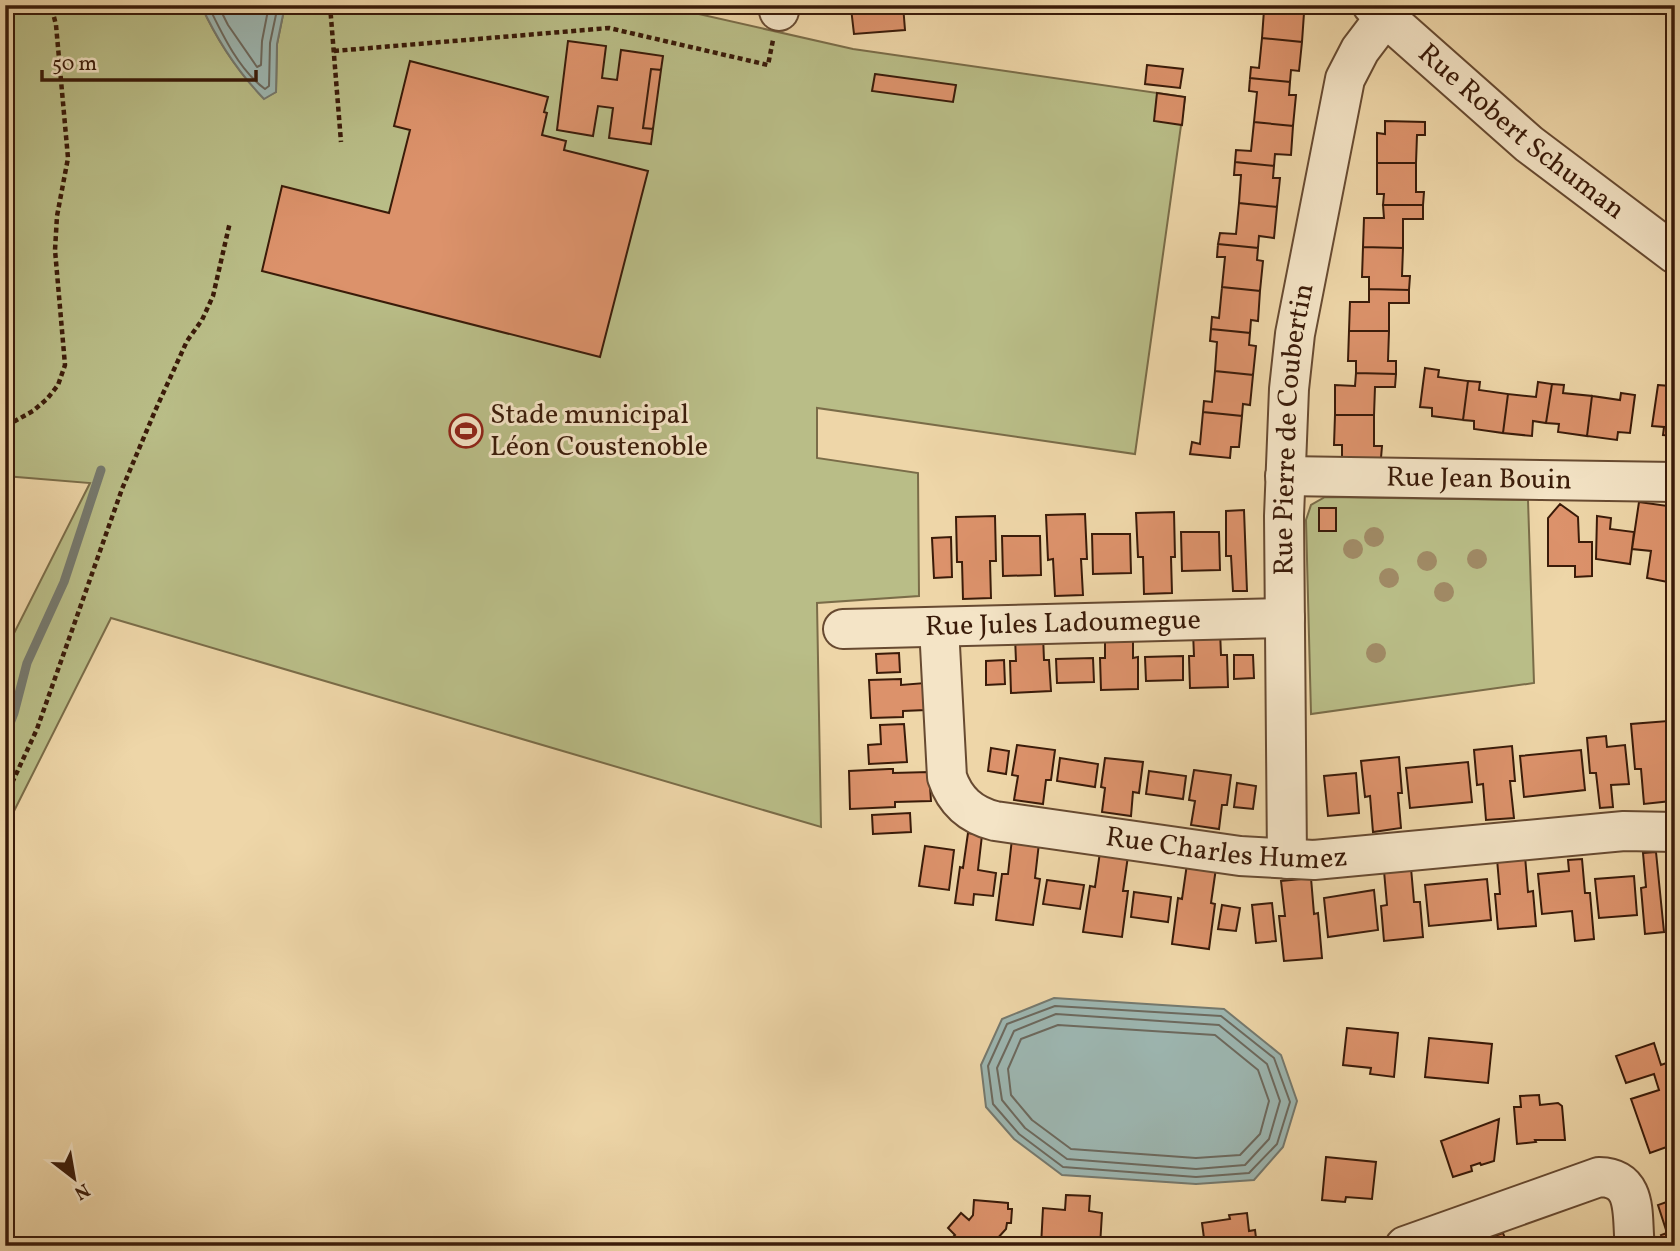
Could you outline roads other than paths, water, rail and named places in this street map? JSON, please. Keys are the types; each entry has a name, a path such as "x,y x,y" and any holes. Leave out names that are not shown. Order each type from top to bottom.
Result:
{"street":[{"name":"Rue Robert Schuman","path":"1378,11 1529,144 1675,254"},
{"name":"Rue Pierre de Coubertin","path":"1287,859 1285,476 1289,389 1295,334 1345,79 1378,11"},
{"name":"Rue Jean Bouin","path":"1285,476 1675,482"},
{"name":"Rue Jules Ladoumegue","path":"843,629 1285,618"},
{"name":"Rue Charles Humez","path":"940,627 947,777 951,788 969,809 982,818 1240,856 1287,859 1339,858 1625,831 1675,832"},
{"path":"1405,1246 1600,1177 1611,1177 1621,1183 1631,1199 1635,1246"}],"water":[{"path":"201,5 285,5 277,44 276,92 264,99 254,88 228,55"},
{"path":"1054,998 1224,1009 1281,1055 1297,1101 1283,1147 1254,1180 1196,1184 1062,1175 1014,1139 986,1107 981,1065 1002,1019"}],"waterway":[{"path":"5,736 27,663 64,582 101,470"}],"place":[{"name":"Stade municipal Léon Coustenoble","path":"466,431"}]}
